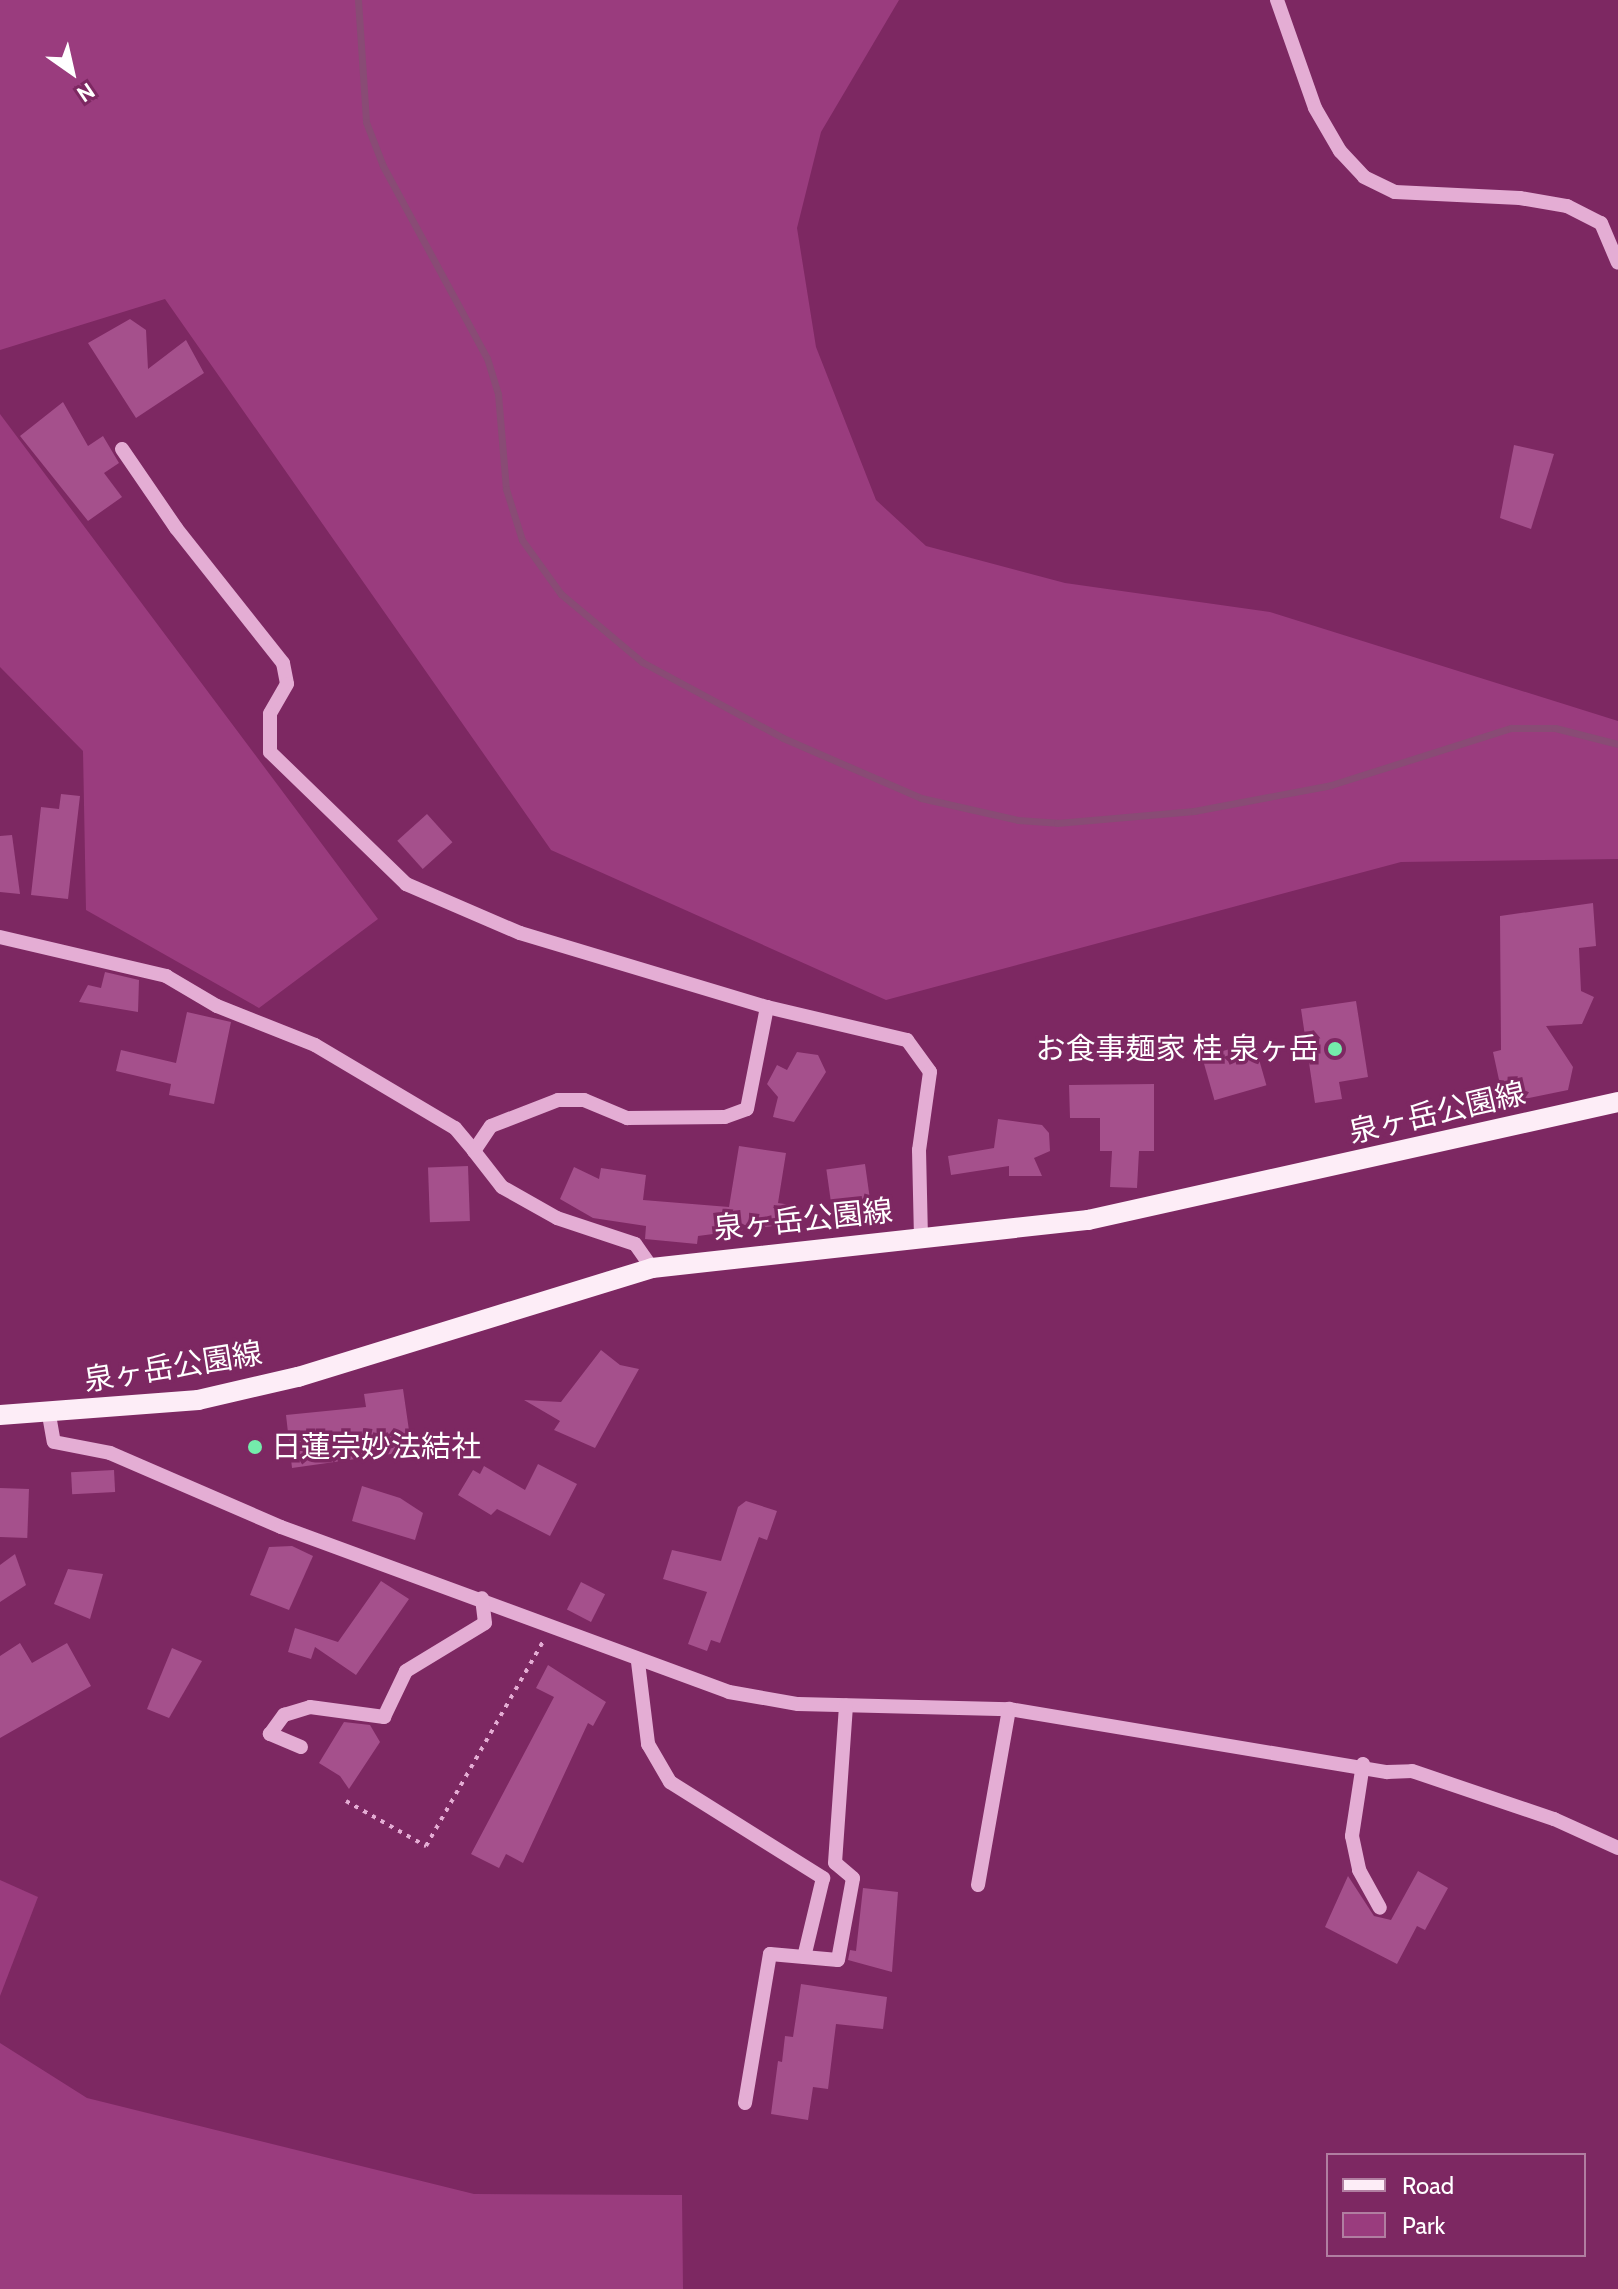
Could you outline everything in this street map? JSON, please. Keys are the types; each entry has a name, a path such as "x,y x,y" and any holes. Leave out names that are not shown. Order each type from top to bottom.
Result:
{"main road":[{"name":"泉ヶ岳公園線","path":"0,1415 49,1415 198,1400 247,1389 652,1268 753,1253 921,1239 1088,1220 1618,1102"}],"street":[{"path":"1277,0 1315,108 1340,151 1364,177 1395,192 1520,198 1567,206 1601,223 1618,263"},
{"path":"122,449 176,528 283,663 287,684 270,714 270,752 406,884 520,933 767,1007 907,1040 930,1072 919,1150 921,1239"},
{"path":"0,937 166,976 217,1006 315,1045 455,1128 502,1187 557,1218 635,1244 652,1268"},
{"path":"474,1151 491,1126 558,1100 584,1100 627,1118 725,1117 747,1109 767,1007"},
{"path":"49,1415 54,1442 110,1453 281,1527 482,1598 638,1662 729,1692 798,1704 1009,1709 1363,1764 1387,1772 1412,1771 1479,1791 1618,1848"},
{"path":"301,1747 270,1734 284,1715 310,1707 384,1717 406,1671 485,1623 482,1598"},
{"path":"638,1662 648,1744 670,1782 823,1878 804,1957"},
{"path":"745,2103 770,1954 838,1960 853,1878 835,1863 846,1705"},
{"path":"978,1885 1009,1709"},
{"path":"1363,1764 1352,1836 1359,1870 1380,1908"}],"path":[{"path":"346,1801 426,1846 552,1626"}],"green space":[{"path":"0,0 899,0 821,132 797,228 816,347 876,500 926,546 1065,583 1270,612 1618,721 1618,859 1401,862 886,1000 551,850 165,299 0,350"},
{"path":"0,414 378,919 259,1008 86,910 83,751 0,667"},
{"path":"0,1880 38,1897 0,1996"},
{"path":"0,2043 87,2098 474,2194 682,2195 683,2289 0,2289"}],"building":[{"path":"130,319 146,330 148,369 186,340 204,373 136,418 88,343"},
{"path":"63,402 88,446 103,436 119,463 104,473 122,497 88,521 20,436"},
{"path":"1514,445 1554,454 1531,529 1500,518"},
{"path":"61,794 80,796 68,899 31,895 41,807 59,809"},
{"path":"427,814 452,842 423,869 397,841"},
{"path":"12,835 20,894 0,892 0,836"},
{"path":"1593,903 1596,946 1579,948 1581,991 1594,997 1582,1024 1546,1026 1573,1067 1568,1090 1504,1103 1493,1052 1501,1050 1500,916"},
{"path":"105,972 139,980 138,1012 79,1002 88,985 101,988"},
{"path":"1356,1001 1368,1077 1339,1082 1342,1099 1315,1103 1301,1009"},
{"path":"187,1012 231,1022 214,1104 169,1095 171,1084 116,1071 121,1050 176,1063"},
{"path":"1254,1042 1266,1085 1214,1100 1202,1057"},
{"path":"797,1052 818,1055 826,1072 794,1122 773,1117 778,1097 767,1084 777,1065 787,1070"},
{"path":"1154,1084 1154,1151 1139,1151 1137,1188 1110,1187 1112,1151 1100,1151 1100,1118 1070,1118 1069,1085"},
{"path":"998,1119 1042,1125 1049,1133 1050,1151 1034,1158 1042,1176 1009,1176 1009,1166 951,1175 948,1156 994,1148"},
{"path":"739,1146 786,1153 778,1203 791,1205 788,1224 698,1236 697,1244 645,1239 646,1226 593,1218 560,1199 574,1167 599,1179 601,1168 646,1175 643,1200 729,1207"},
{"path":"865,1164 872,1213 833,1218 826,1169"},
{"path":"468,1166 470,1221 430,1222 428,1167"},
{"path":"601,1350 620,1365 639,1369 595,1448 554,1430 560,1421 524,1400 561,1402"},
{"path":"403,1389 412,1451 292,1468 286,1415 366,1407 364,1394"},
{"path":"538,1464 577,1484 550,1536 497,1509 491,1515 458,1495 473,1470 480,1474 484,1466 525,1490"},
{"path":"114,1470 115,1492 72,1494 71,1472"},
{"path":"362,1486 400,1498 423,1513 415,1540 352,1521"},
{"path":"0,1488 29,1489 27,1538 0,1537"},
{"path":"746,1501 777,1511 767,1540 759,1537 720,1643 711,1640 707,1651 688,1644 707,1592 663,1579 672,1550 721,1561 738,1507"},
{"path":"292,1546 313,1556 289,1610 250,1595 269,1547"},
{"path":"15,1554 26,1585 0,1602 0,1565"},
{"path":"68,1569 103,1574 90,1619 54,1604"},
{"path":"381,1581 409,1599 356,1675 315,1647 311,1659 288,1652 295,1628 338,1642"},
{"path":"581,1582 605,1594 591,1622 567,1610"},
{"path":"20,1643 32,1663 67,1643 91,1686 0,1738 0,1656"},
{"path":"172,1648 202,1661 169,1718 147,1709"},
{"path":"548,1665 606,1702 593,1726 588,1723 523,1863 506,1854 499,1868 471,1854 554,1697 536,1688"},
{"path":"344,1722 370,1725 380,1742 349,1789 340,1776 319,1763"},
{"path":"1418,1871 1448,1888 1425,1930 1417,1926 1397,1964 1325,1927 1348,1876 1374,1916 1391,1920"},
{"path":"863,1888 898,1892 892,1972 848,1960 850,1950 856,1951"},
{"path":"801,1984 887,1997 883,2029 836,2024 828,2089 813,2087 808,2120 771,2114 778,2061 782,2062 785,2036 793,2037"}],"waterway":[{"path":"358,0 366,122 383,166 487,358 498,394 506,489 522,540 561,594 642,662 783,738 921,798 1018,820 1057,823 1194,811 1331,785 1511,728 1555,728 1618,744"}],"place":[{"name":"お食事麺家 桂 泉ヶ岳","path":"1335,1049"},
{"name":"日蓮宗妙法結社","path":"255,1447"}]}
